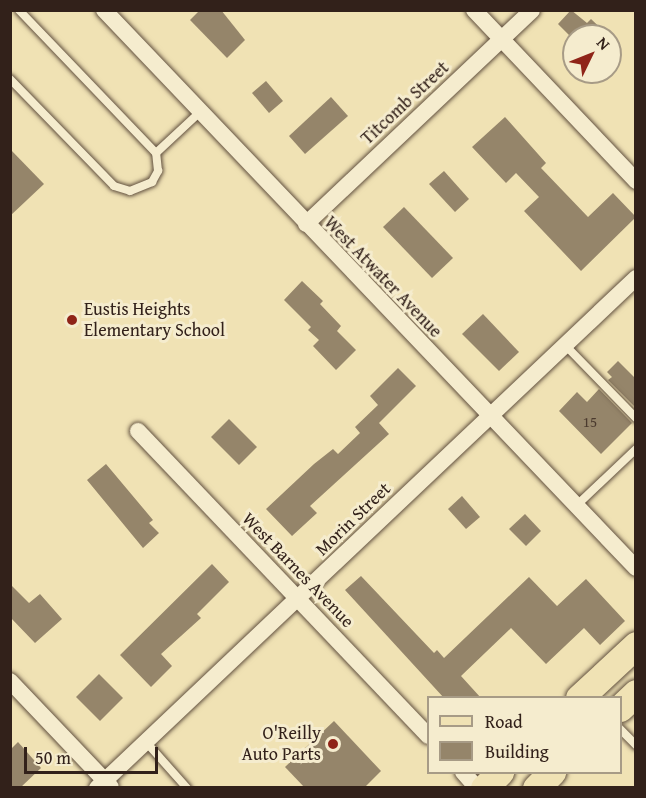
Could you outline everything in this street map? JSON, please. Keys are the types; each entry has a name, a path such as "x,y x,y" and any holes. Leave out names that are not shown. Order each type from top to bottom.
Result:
{"main road":[{"path":"581,696 636,645"},
{"path":"622,707 636,693"},
{"path":"484,788 498,774"},
{"path":"536,788 550,774"}],"street":[{"name":"West Atwater Avenue","path":"104,10 636,568"},
{"path":"474,10 636,181"},
{"name":"Titcomb Street","path":"306,224 532,10"},
{"name":"Morin Street","path":"104,785 146,742 636,278"},
{"name":"West Barnes Avenue","path":"138,431 427,734"},
{"path":"10,681 104,785"},
{"path":"465,774 477,788"}],"lane":[{"path":"10,79 114,186 130,191 152,182 158,171 156,153 19,10"},
{"path":"156,153 200,112"},
{"path":"565,345 636,418"},
{"path":"576,506 636,448"},
{"path":"622,730 636,745"},
{"path":"146,742 187,788"}],"building":[{"path":"200,10 221,10 245,40 227,58 190,20"},
{"path":"571,10 587,23 591,19 596,24 562,24 562,28 558,24"},
{"path":"266,81 283,101 269,113 252,93"},
{"path":"331,97 348,116 305,154 289,136"},
{"path":"505,117 546,163 541,168 588,217 613,193 636,217 581,271 524,211 539,197 516,173 506,183 472,147"},
{"path":"10,149 44,184 10,216"},
{"path":"444,171 469,199 455,212 429,184"},
{"path":"404,207 453,258 432,278 383,227"},
{"path":"302,281 323,301 320,304 341,326 337,331 356,350 336,370 313,346 319,340 308,330 311,327 284,300"},
{"path":"483,314 519,352 499,371 462,334"},
{"path":"618,361 636,379 636,408 608,380 612,377 607,372"},
{"path":"398,368 416,386 379,423 389,434 310,506 317,513 292,536 266,509 314,464 333,449 338,454 360,433 355,427 378,405 370,396"},
{"path":"599,389 632,423 601,454 559,411 577,392 587,402"},
{"path":"229,419 257,447 239,465 211,437"},
{"path":"106,464 153,520 149,523 159,533 143,548 87,480"},
{"path":"462,496 480,517 466,529 448,509"},
{"path":"525,514 541,531 526,546 509,529"},
{"path":"212,564 229,582 197,614 201,618 161,654 172,666 151,687 120,655"},
{"path":"361,576 434,653 437,650 444,658 529,577 557,606 586,579 625,621 600,645 584,628 546,664 511,628 461,676 479,696 442,696 345,590"},
{"path":"10,584 29,603 40,594 62,619 35,643 10,617"},
{"path":"99,674 123,698 100,721 76,697"},
{"name":"O'Reilly Auto Parts","path":"334,721 381,771 364,788 305,788 285,767"},
{"path":"18,742 41,768 20,788 10,788 10,750"}],"place":[{"name":"Eustis Heights Elementary School","path":"72,320"},
{"name":"O'Reilly Auto Parts","path":"333,744"}]}
